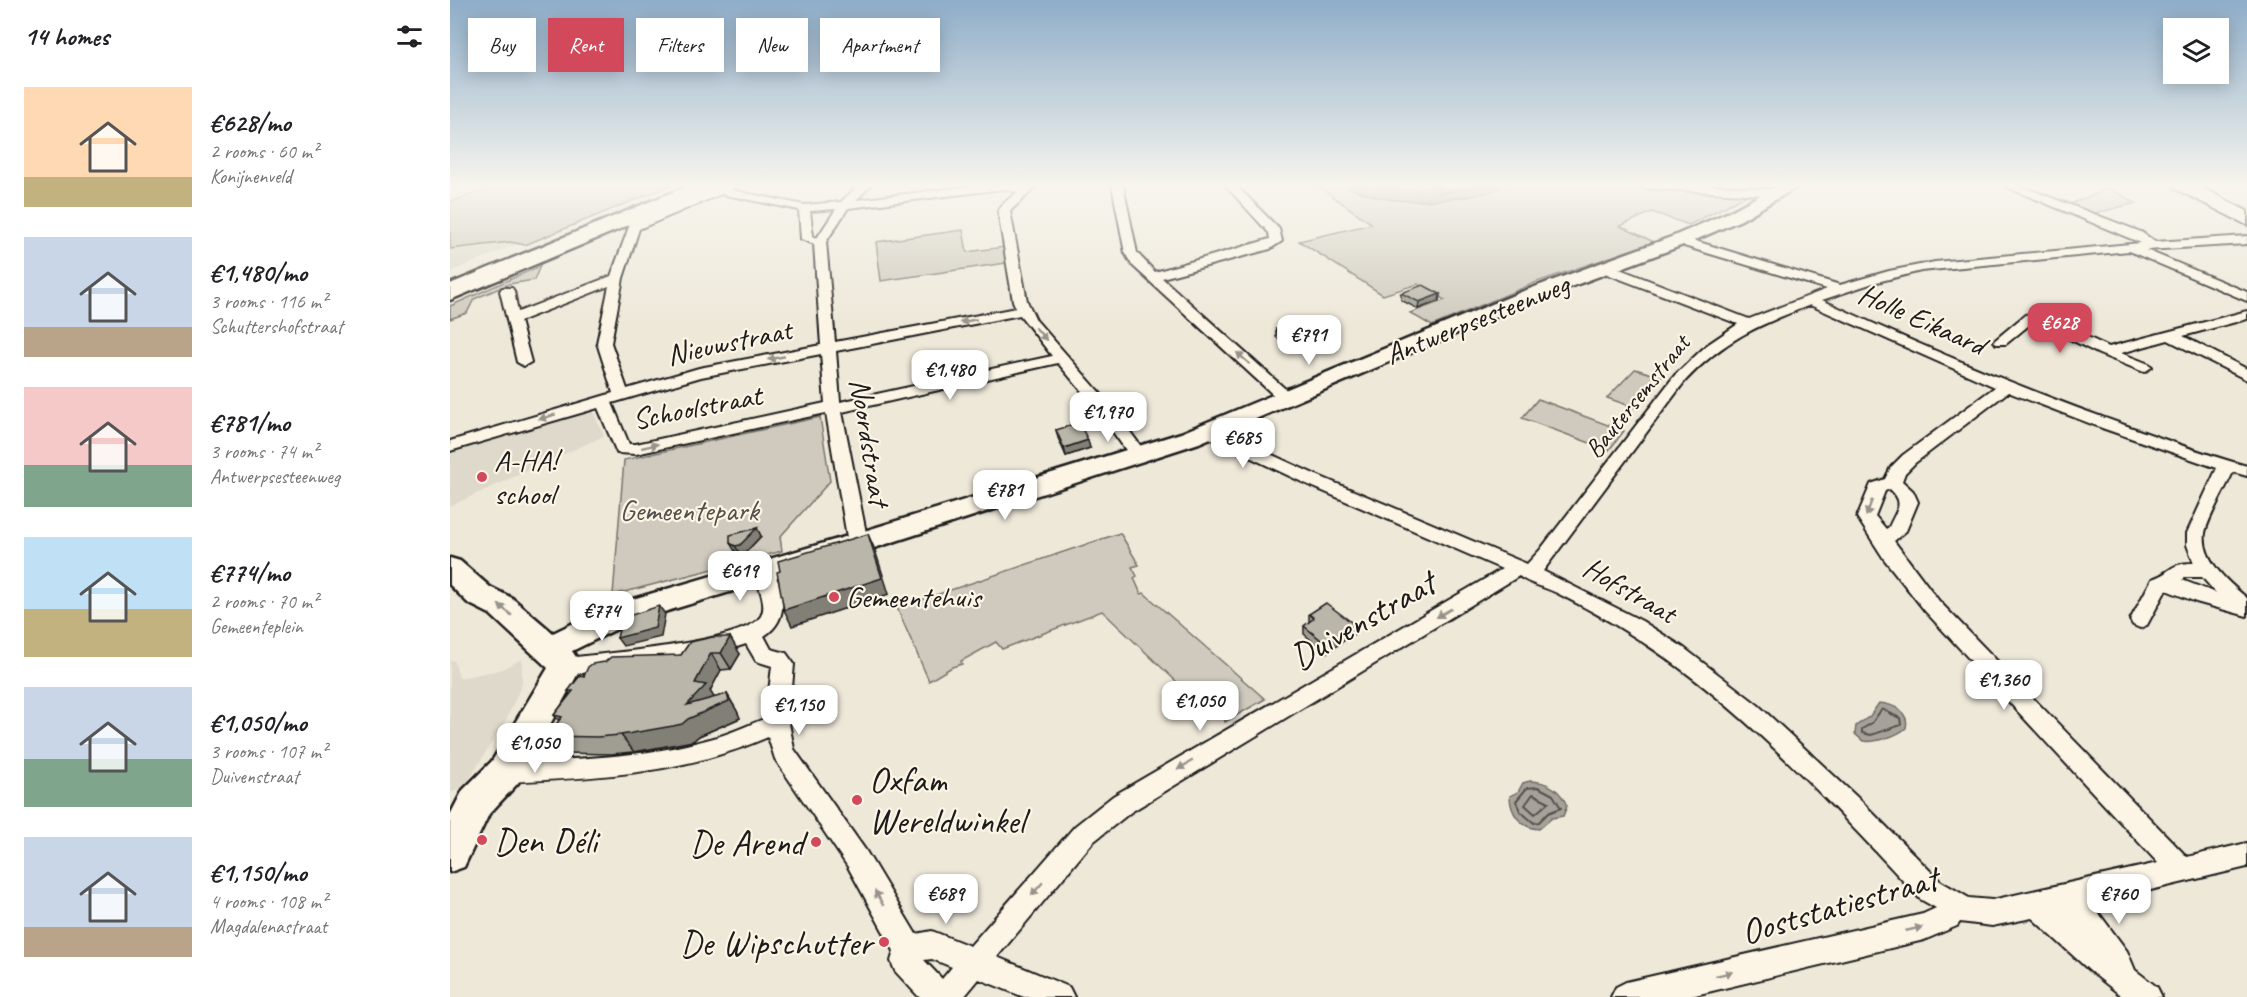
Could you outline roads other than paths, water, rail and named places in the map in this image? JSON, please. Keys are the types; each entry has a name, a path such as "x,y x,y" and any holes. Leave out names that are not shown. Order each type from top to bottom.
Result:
{"highway":[{"path":"450,282 571,232"},
{"path":"450,293 605,232"}],"street":[{"path":"621,395 604,343 616,278 632,232"},
{"path":"806,232 807,239 820,242 827,232"},
{"path":"1007,232 1020,301 1030,321 1102,405 1139,456"},
{"path":"1127,232 1131,253 1136,262 1287,398"},
{"path":"1152,277 1266,246 1276,241 1275,232"},
{"name":"Antwerpsesteenweg","path":"558,657 620,614 1139,456 1207,431 1528,296 1699,232"},
{"path":"2128,232 2151,244"},
{"name":"Bautersemstraat","path":"1523,572 1547,555 1680,378 1702,353 1749,324 1843,290 1918,268 2132,248 2151,244 2247,240"},
{"name":"Noordstraat","path":"820,242 833,408 858,543"},
{"path":"1688,243 1843,290"},
{"path":"2132,248 2247,297"},
{"path":"1612,271 1749,324"},
{"path":"512,319 616,278"},
{"path":"507,291 524,362"},
{"name":"Holle Eikaard","path":"1812,301 1896,341 2005,387 2227,466 2247,471"},
{"name":"Nieuwstraat","path":"450,446 699,374 1025,310"},
{"path":"2107,352 2247,315"},
{"path":"2001,341 2022,325 2107,352 2144,367"},
{"path":"2172,336 2247,375"},
{"path":"833,408 1062,358"},
{"path":"2005,387 1909,459 1897,471 1893,482 1877,488 1866,514 1867,521 1932,606 2182,870"},
{"name":"Schoolstraat","path":"603,400 623,449 628,450 821,408 833,408"},
{"name":"Hofstraat","path":"1207,431 1274,463 1562,587 1635,626 1676,654 1750,711 1851,808 1930,890 1955,907"},
{"path":"2227,466 2196,533 2197,550 2208,570 2245,607"},
{"path":"1883,539 1897,531 1909,502 1907,495 1893,482"},
{"path":"450,568 479,595 501,606 558,657 643,658 729,642 766,626 774,610 763,571"},
{"path":"2167,582 2181,570 2208,570"},
{"name":"Duivenstraat","path":"945,997 1084,834 1122,804 1523,572"},
{"path":"2140,620 2158,584 2167,582 2203,597 2245,607"},
{"path":"752,634 764,655 778,659 783,664 777,723 780,743 789,762 857,859 909,949 905,961 939,997"},
{"path":"450,854 463,805 505,772 558,657"},
{"path":"505,772 627,765 698,753 777,723"},
{"name":"Ooststatiestraat","path":"1626,997 1924,927 1947,917 1955,907 1966,911 1992,913 2071,897 2247,855"},
{"path":"2071,897 2117,961 2124,977"},
{"path":"2036,904 2100,961 2124,977 2147,997"},
{"path":"909,949 932,945 1059,997"}],"water":[{"path":"1879,703 1890,705 1903,713 1907,722 1906,728 1886,738 1863,741 1855,734 1856,726 1870,716"},
{"path":"1530,781 1553,788 1561,795 1567,806 1563,816 1552,818 1539,829 1522,823 1512,808 1510,796 1518,792 1523,783"}],"place":[{"name":"A-HA! school","path":"482,477"},
{"name":"Gemeentehuis","path":"834,597"},
{"name":"Oxfam Wereldwinkel","path":"857,800"},
{"name":"Den Déli","path":"482,840"},
{"name":"De Arend","path":"816,842"},
{"name":"De Wipschutter","path":"884,942"}],"park label":[{"name":"Gemeentepark","path":"689,510"}]}
